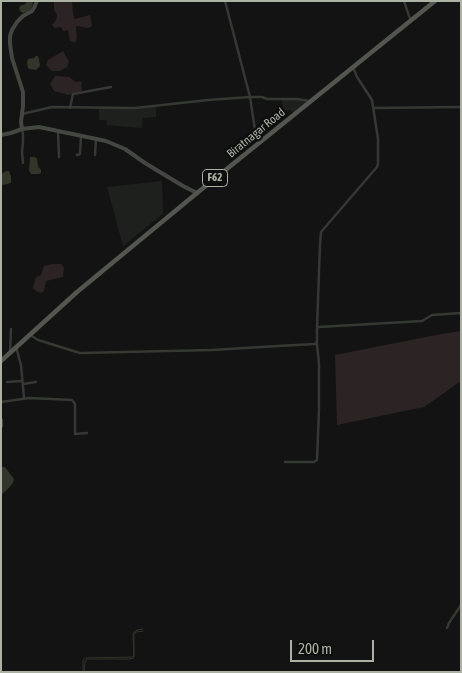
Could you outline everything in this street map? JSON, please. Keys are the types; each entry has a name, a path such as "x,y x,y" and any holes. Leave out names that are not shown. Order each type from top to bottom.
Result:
{"main road":[{"name":"Biratnagar Road","path":"1,361 77,292 434,1"}],"street":[{"path":"23,163 22,152 24,142 20,122 24,100 12,58 10,36 17,22 34,8 37,1"},
{"path":"225,1 250,97 259,143"},
{"path":"404,1 411,20"},
{"path":"286,462 314,462 317,460 319,364 317,328 320,235 378,164 378,139 372,100 353,67"},
{"path":"70,108 73,94 111,87"},
{"path":"22,114 48,108 144,107 250,97 297,99 310,102"},
{"path":"374,108 461,107"},
{"path":"1,134 40,127 114,144 197,193"},
{"path":"58,131 58,157"},
{"path":"77,155 80,154 81,136"},
{"path":"95,155 96,139"},
{"path":"317,328 324,326 422,321 432,315 461,313"},
{"path":"10,353 11,329"},
{"path":"30,335 38,340 80,353 313,345 317,342"},
{"path":"16,347 21,364 24,398"},
{"path":"7,382 36,382"},
{"path":"1,402 24,398 72,400 75,404 75,434 87,433"},
{"path":"1,420 1,426"},
{"path":"447,628 461,605"}],"shaded area":[{"path":"28,1 33,1 32,7 23,13 19,8"},
{"path":"54,1 72,1 75,19 90,15 92,26 88,28 76,26 77,38 75,43 70,41 68,30 63,31 61,27 54,28 52,25 57,15 54,10"},
{"path":"63,51 69,62 67,67 60,71 52,71 46,65 48,60"},
{"path":"38,56 40,66 36,70 29,69 28,59"},
{"path":"55,76 69,77 76,82 81,81 82,91 69,95 54,91 50,84"},
{"path":"282,100 308,102 294,113 291,110 283,111"},
{"path":"156,107 156,117 143,118 142,128 106,125 107,120 99,120 99,109"},
{"path":"30,157 37,159 41,173 31,174 29,171"},
{"path":"9,171 11,183 3,185 1,184 1,174"},
{"path":"162,181 163,214 123,246 107,187"},
{"path":"61,264 64,267 63,277 46,281 44,291 41,293 36,291 33,288 36,277 41,275 44,266"},
{"path":"461,331 461,381 424,407 337,425 335,355"},
{"path":"1,467 5,467 14,479 13,483 1,495"}],"waterway":[{"path":"83,672 83,660 86,658 134,656 133,635 137,630 143,629"},
{"path":"84,672 87,659 134,658 134,634 143,631"}]}
